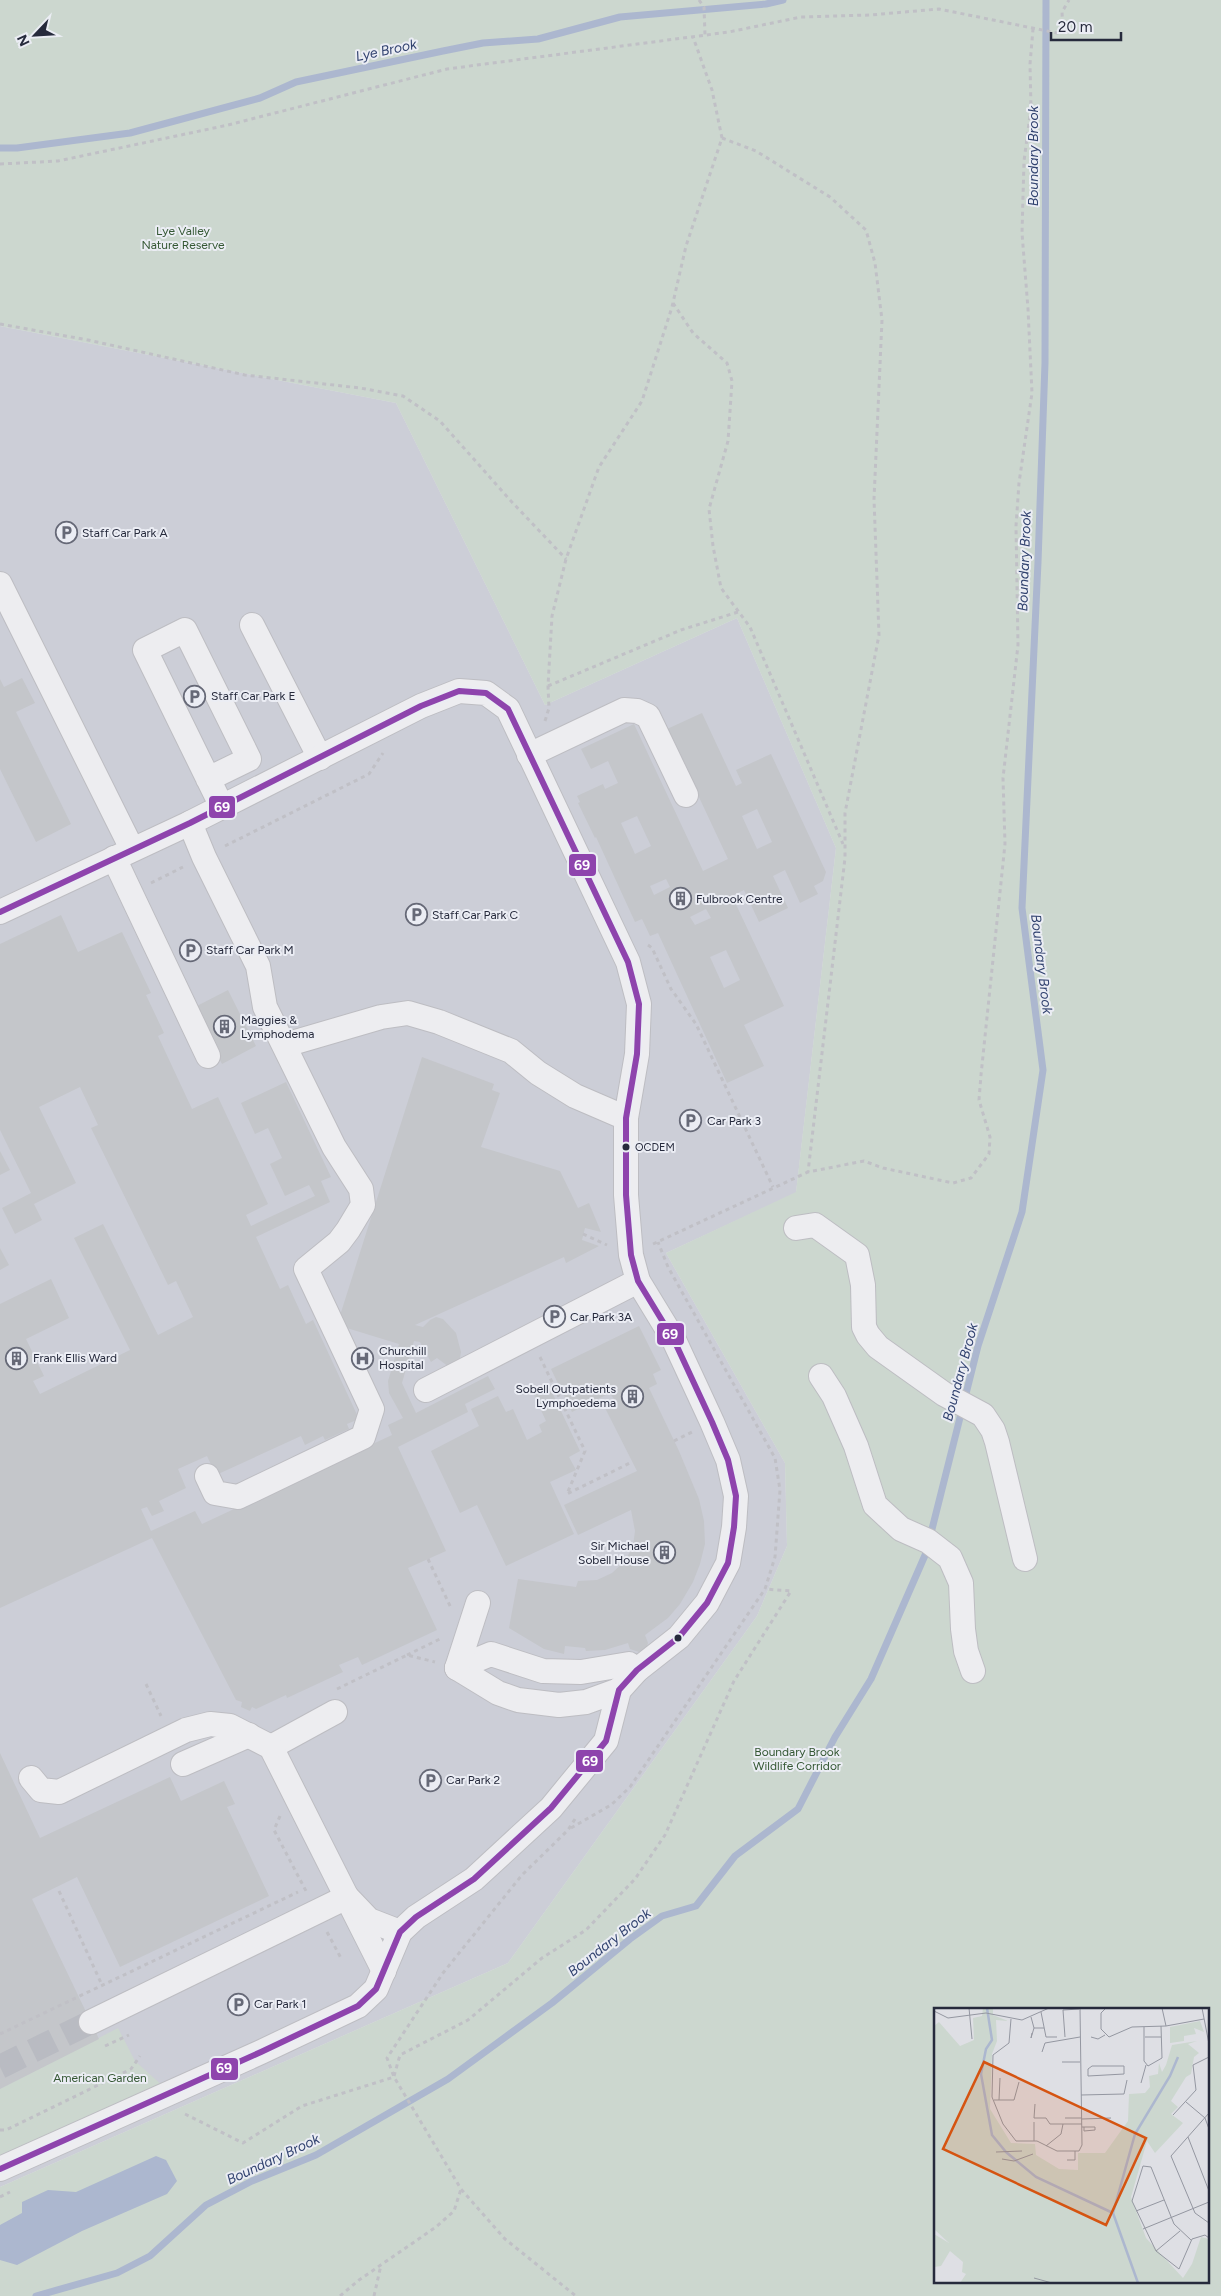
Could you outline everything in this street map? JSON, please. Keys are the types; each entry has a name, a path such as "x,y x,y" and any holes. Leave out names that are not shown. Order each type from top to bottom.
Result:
{"street":[{"path":"0,584 123,854 125,881 208,1056"},
{"path":"252,625 320,758"},
{"path":"208,779 249,759 186,630 145,650 208,779 222,807"},
{"path":"0,912 190,823 421,706 459,691 486,694 508,709 538,751 628,962 640,1004 637,1054 626,1118 626,1196 631,1255 638,1281 674,1340 712,1422 728,1460 736,1496 734,1527 728,1564 707,1603 679,1637 637,1670 619,1690 606,1740 551,1808 474,1879 416,1917 400,1932 376,1989 358,2006 262,2052 0,2169"},
{"path":"538,751 624,710 637,710 648,716 686,795"},
{"path":"190,823 204,857 258,966 264,1007 334,1146 361,1189 363,1205 348,1230 339,1242 306,1269 372,1409 364,1437 238,1497 216,1493 207,1476"},
{"path":"285,1046 381,1017 408,1013 438,1022 511,1051 538,1073 575,1096 626,1118"},
{"path":"796,1228 815,1225 858,1255 863,1285 864,1327 868,1335 878,1347 952,1399 981,1414 993,1430 1025,1559"},
{"path":"426,1390 638,1281"},
{"path":"821,1376 834,1396 856,1446 875,1505 901,1529 928,1541 950,1558 961,1583 963,1630 966,1651 973,1671"},
{"path":"457,1668 478,1602"},
{"path":"457,1668 491,1654 543,1671 580,1672 629,1664 637,1670"},
{"path":"457,1668 498,1693 518,1700 559,1705 586,1702 619,1690"},
{"path":"272,1747 333,1702"},
{"path":"32,1778 41,1790 59,1792 186,1730 210,1724 230,1726 272,1747 384,1971"},
{"path":"182,1764 248,1735"},
{"path":"347,1897 369,1920 400,1932"},
{"path":"90,2022 347,1897"}],"path":[{"path":"699,0 704,7 705,35"},
{"path":"0,164 58,161 228,125 447,70 729,32 801,17 870,15 939,9 1057,33 1063,32 1062,12 1069,0"},
{"path":"649,1246 808,1172 864,1161 882,1168 953,1183 971,1178 989,1154 990,1136 979,1100 1005,844 1003,778 1018,645 1016,526 1032,393 1022,233 1024,161 1031,108 1030,64 1032,29"},
{"path":"538,751 542,730 550,708 548,686 552,616 566,559 599,467 642,401 673,303 686,246 722,138 712,90 693,36"},
{"path":"722,138 756,151 830,197 866,230 876,263 882,320 874,499 879,635 845,813 845,847 808,1172"},
{"path":"673,303 693,333 727,363 732,381 728,441 709,509 713,546 721,588 750,627 845,847"},
{"path":"0,324 88,340 245,375 360,388 403,396 440,421 510,500 566,559"},
{"path":"548,686 682,630 738,612"},
{"path":"125,881 136,890 204,857 369,774 384,751"},
{"path":"645,943 652,948 672,989 696,1024 774,1187"},
{"path":"547,1352 540,1356 585,1450 567,1494 632,1462"},
{"path":"428,1559 455,1615"},
{"path":"394,2077 400,2055 468,2020 542,1958 586,1930 635,1879 665,1836 734,1681 791,1591 765,1589"},
{"path":"333,1702 407,1655 448,1636"},
{"path":"407,1655 457,1668"},
{"path":"146,1684 164,1722"},
{"path":"301,1806 280,1817 274,1830 342,1960"},
{"path":"568,1830 522,1875 443,1973 388,2058 400,2088 461,2189 505,2240 576,2296"},
{"path":"0,2034 335,1874"},
{"path":"58,1891 102,1985"},
{"path":"105,2046 129,2035"},
{"path":"0,2130 6,2130 131,2069 140,2056"},
{"path":"178,2118 186,2114 243,2143 302,2106 394,2077"},
{"path":"0,2197 18,2189"},
{"path":"340,2296 436,2227 454,2211 461,2189"},
{"path":"374,2296 381,2265"}],"shaded area":[{"name":"Churchill Hospital","path":"0,326 396,403 545,705 737,618 836,848 796,1193 666,1253 785,1463 787,1546 757,1616 508,1963 0,2187"}],"green space":[{"path":"0,0 1221,0 1221,2296 0,2296 0,2187 508,1963 757,1616 787,1546 785,1463 666,1253 796,1192 836,848 737,618 545,705 396,403 0,326"},
{"name":"American Garden","path":"118,2028 135,2061 164,2087 0,2163 0,2089"}],"water":[{"path":"156,2156 166,2160 177,2181 167,2194 82,2231 17,2265 0,2260 0,2225 22,2213 22,2202 48,2190 76,2192"}],"building":[{"path":"22,678 35,703 16,712 71,824 36,842 0,769 0,679 4,687"},
{"name":"Fulbrook Centre","path":"702,713 736,786 742,783 736,770 771,754 826,872 823,881 814,886 818,894 800,903 785,870 773,876 788,908 759,922 744,890 732,896 784,1006 744,1025 764,1066 727,1083 658,933 650,936 642,919 635,922 596,837 578,803 580,802 577,796 603,784 605,789 618,783 608,761 591,769 581,749 634,724 703,871 728,859 667,729","holes":["757,809 772,842 757,849 742,816","637,816 651,846 635,854 621,823","666,879 670,887 654,895 650,886","706,909 711,918 695,925 690,917","726,950 740,980 724,988 710,957"]},
{"path":"61,915 78,952 122,932 151,993 146,995 164,1033 158,1036 192,1109 218,1097 268,1204 246,1215 251,1226 315,1196 309,1185 285,1196 270,1164 282,1158 268,1128 255,1134 241,1103 286,1082 331,1177 321,1181 330,1202 256,1237 280,1289 288,1285 306,1324 313,1320 359,1419 347,1424 349,1429 325,1440 323,1436 305,1445 301,1436 216,1475 207,1456 178,1469 186,1488 159,1501 164,1511 152,1516 147,1507 141,1509 151,1531 195,1511 202,1524 392,1435 388,1425 403,1418 389,1393 388,1381 399,1344 337,1325 422,1057 494,1084 492,1090 500,1093 481,1147 560,1171 578,1208 589,1203 601,1232 585,1228 582,1240 599,1246 566,1263 564,1257 415,1325 423,1327 436,1317 443,1319 456,1333 461,1352 460,1358 454,1365 449,1367 437,1358 431,1362 420,1342 414,1341 402,1383 416,1413 488,1376 495,1389 465,1404 468,1412 398,1447 446,1551 408,1568 437,1630 362,1665 358,1657 339,1665 343,1672 287,1698 286,1695 256,1709 252,1707 250,1711 241,1707 242,1702 236,1700 152,1538 0,1608 0,1304 51,1279 69,1318 26,1339 44,1376 33,1381 40,1394 130,1350 74,1238 103,1224 158,1335 193,1317 176,1281 168,1285 91,1128 98,1125 80,1087 39,1107 76,1183 34,1204 42,1220 15,1234 2,1208 31,1193 0,1130 0,944"},
{"name":"Maggies & Lymphodema","path":"228,990 256,1046 222,1064 193,1008"},
{"path":"0,1151 10,1170 0,1175"},
{"path":"0,1248 9,1265 0,1270"},
{"name":"Sir Michael Sobell House","path":"639,1326 661,1370 653,1374 657,1384 649,1388 699,1499 704,1521 705,1544 700,1564 693,1582 680,1604 668,1618 645,1635 648,1643 646,1649 639,1652 630,1649 628,1643 605,1650 586,1651 585,1648 565,1646 564,1654 544,1649 509,1628 518,1579 576,1587 578,1581 597,1580 612,1573 625,1561 633,1546 635,1531 631,1510 578,1535 564,1505 637,1471 603,1404 614,1399 610,1393 572,1412 551,1369"},
{"path":"550,1388 580,1451 569,1457 576,1470 550,1482 574,1534 506,1566 477,1505 460,1513 431,1451 479,1426 471,1409 498,1396 506,1412 513,1409 527,1440 542,1432 539,1425 546,1421 534,1395"},
{"path":"0,1753 40,1838 170,1777 181,1801 224,1781 235,1804 227,1807 269,1896 120,1967 77,1877 32,1899 99,2039 0,2089"}],"waterway":[{"name":"Lye Brook","path":"0,148 17,148 130,133 260,98 296,82 483,43 538,39 620,17 766,4 783,0"},
{"name":"Boundary Brook","path":"36,2296 117,2273 150,2256 206,2205 252,2181 316,2155 448,2079 552,2003 630,1939 662,1916 696,1906 735,1856 798,1809 835,1737 871,1679 926,1553 978,1346 1022,1212 1043,1070 1022,908 1045,363 1046,0"}],"tunnel":[{"path":"0,2067 91,2022"}],"transit line":[{"name":"69","path":"0,912 190,823 421,706 459,691 486,693 508,709 628,962 639,1004 637,1054 626,1118 626,1195 631,1255 638,1281 674,1340 712,1422 728,1460 736,1496 734,1527 728,1563 707,1603 679,1637 637,1670 619,1690 606,1741 551,1808 474,1879 416,1917 400,1932 376,1989 358,2006 261,2052 0,2169"}],"place":[{"name":"Staff Car Park A","path":"66,533"},
{"name":"Staff Car Park E","path":"195,696"},
{"name":"Fulbrook Centre","path":"680,899"},
{"name":"Staff Car Park C","path":"416,915"},
{"name":"Staff Car Park M","path":"190,950"},
{"name":"Maggies & Lymphodema","path":"225,1027"},
{"name":"Car Park 3","path":"691,1121"},
{"name":"OCDEM","path":"626,1147"},
{"name":"Car Park 3A","path":"554,1317"},
{"name":"Frank Ellis Ward","path":"17,1358"},
{"name":"Churchill Hospital","path":"363,1358"},
{"name":"Sobell Outpatients Lymphoedema","path":"632,1396"},
{"name":"Sir Michael Sobell House","path":"665,1553"},
{"name":"Car Park 2","path":"430,1780"},
{"name":"Car Park 1","path":"238,2004"}],"park label":[{"name":"Lye Valley Nature Reserve","path":"183,238"},
{"name":"Boundary Brook Wildlife Corridor","path":"797,1759"}]}
